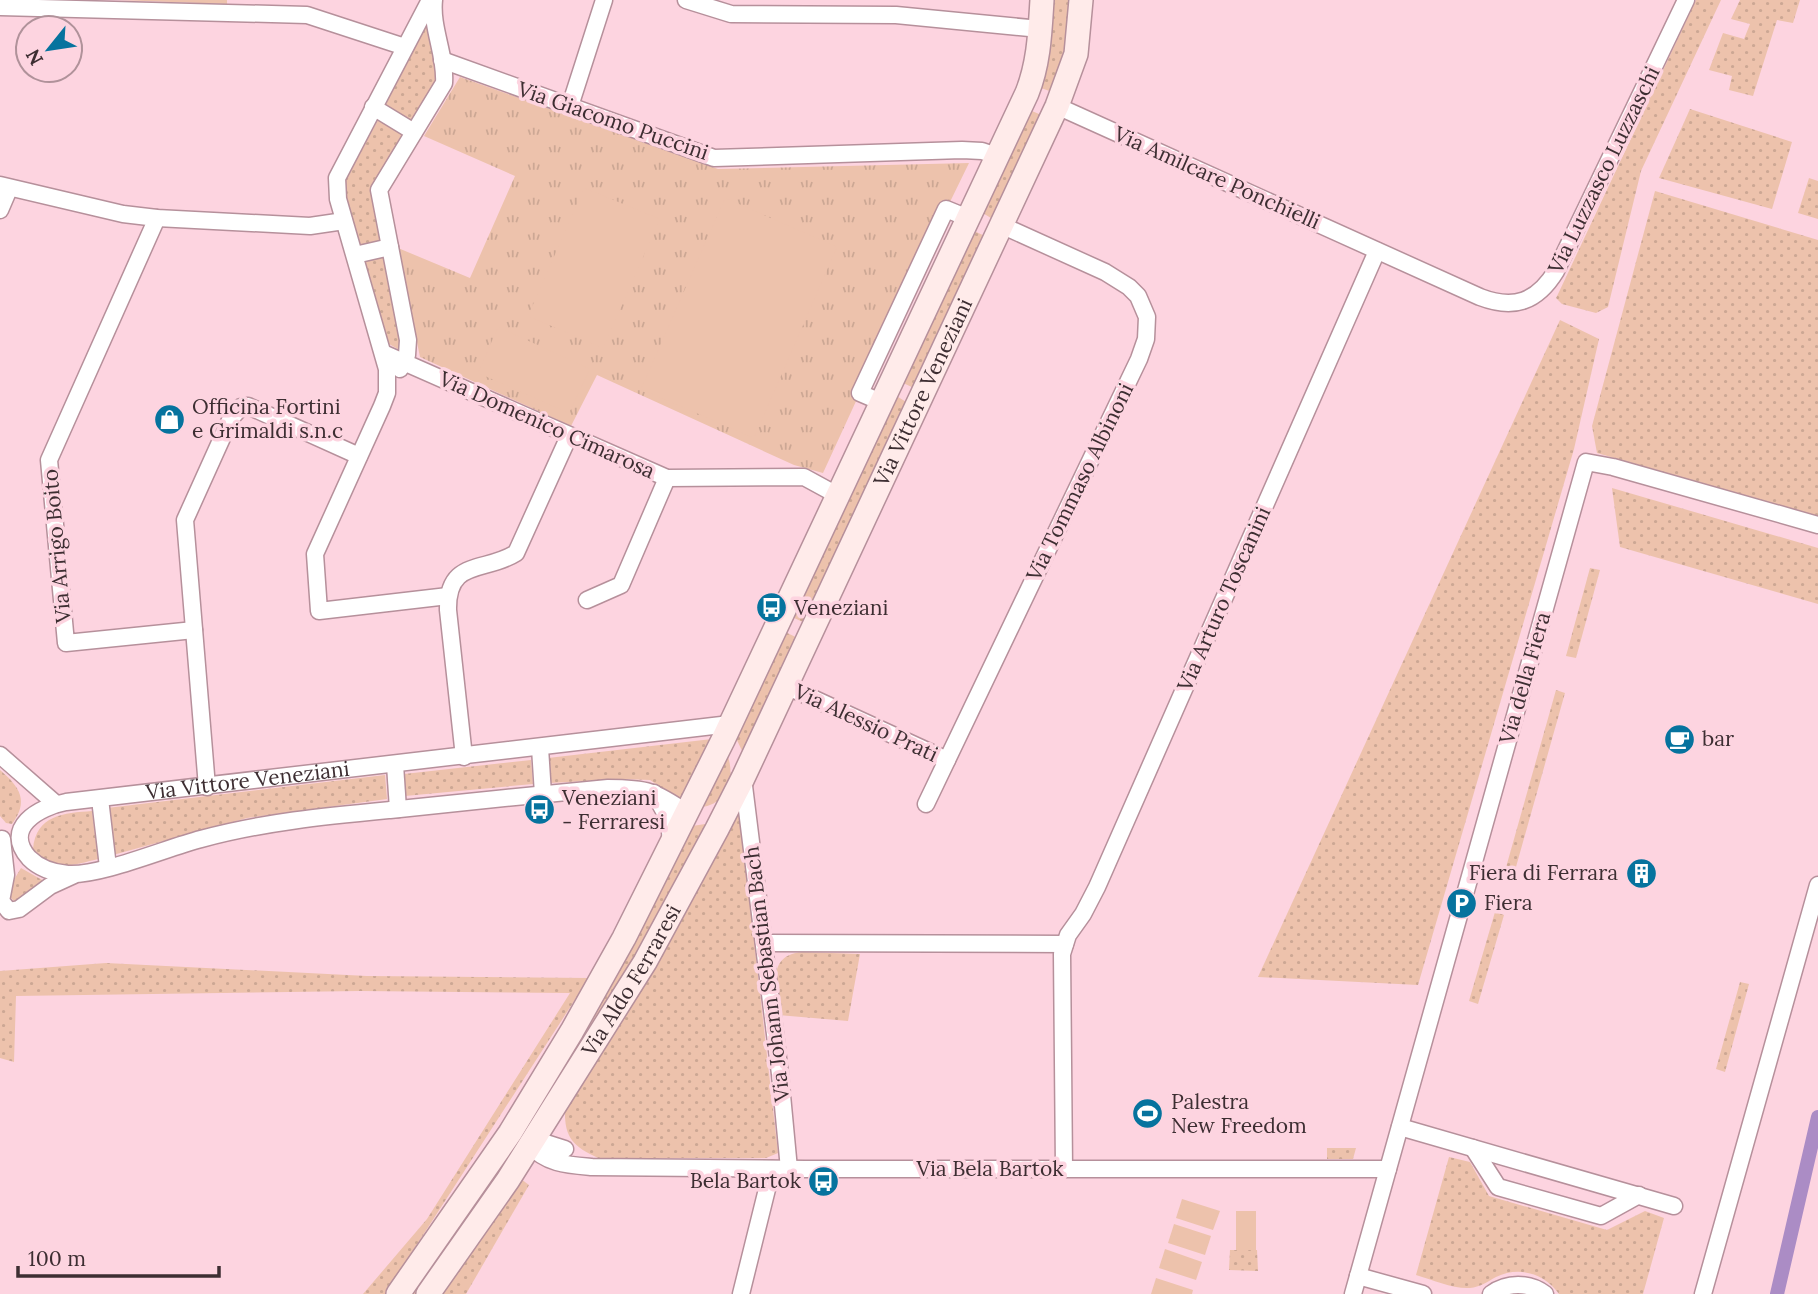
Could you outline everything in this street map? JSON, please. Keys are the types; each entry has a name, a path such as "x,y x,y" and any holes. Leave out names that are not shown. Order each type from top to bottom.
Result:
{"main road":[{"name":"Via Vittore Veneziani","path":"688,811 1027,93 1035,71 1042,0"},
{"name":"Via Vittore Veneziani","path":"725,811 810,636 1057,106 1076,54 1081,0"},
{"path":"1027,93 1057,106"},
{"path":"968,218 1000,228"},
{"path":"885,392 920,399"},
{"path":"779,619 810,636"},
{"name":"Via Vittore Veneziani","path":"727,732 743,778"},
{"path":"688,811 707,814 725,811"},
{"name":"Via Aldo Ferraresi","path":"398,1294 510,1133 598,986 688,811"},
{"name":"Via Aldo Ferraresi","path":"428,1294 508,1180 645,962 725,811"},
{"path":"510,1133 530,1145"}],"street":[{"path":"382,406 387,393 388,377 344,221 337,178 432,0"},
{"path":"432,0 443,83 379,190 408,340 407,355 315,554 319,611 448,596"},
{"path":"570,106 604,0"},
{"path":"686,0 731,14 897,7 1040,29"},
{"name":"Via Luzzasco Luzzaschi","path":"1377,251 1496,303 1520,302 1540,292 1556,271 1686,0"},
{"path":"4,5 299,7 405,47"},
{"name":"Via Giacomo Puccini","path":"442,60 714,158 962,150 982,151 997,156"},
{"name":"Via Amilcare Ponchielli","path":"1057,106 1377,251"},
{"path":"373,107 414,132"},
{"path":"0,210 5,187 122,214 157,218 310,226 344,221"},
{"path":"885,392 860,393 946,209 968,218"},
{"name":"Via Arrigo Boito","path":"157,218 49,460 66,643 194,630"},
{"name":"Via Tommaso Albinoni","path":"926,804 1139,359 1147,326 1138,296 1119,280 1000,228"},
{"path":"355,256 390,247"},
{"name":"Via Arturo Toscanini","path":"1064,1169 1061,974 1065,944 1097,887 1377,251"},
{"name":"Via Domenico Cimarosa","path":"383,354 667,478 804,477 838,495"},
{"path":"207,787 185,520 235,412 242,407 255,408 359,456"},
{"path":"464,757 448,610 448,596 453,580 460,574 516,553 569,436"},
{"name":"Via della Fiera","path":"1353,1294 1586,462 1613,467 1818,525"},
{"path":"587,600 621,585 667,478"},
{"name":"Via Alessio Prati","path":"786,686 947,760"},
{"name":"Via Vittore Veneziani","path":"688,811 652,791 640,788 608,788 398,809 303,819 203,838 108,867 75,874 46,869 27,855 21,844 21,830 35,813 56,804 701,727 727,732"},
{"path":"540,748 544,794"},
{"path":"0,755 56,804"},
{"path":"395,765 398,809"},
{"name":"Via Johann Sebastian Bach","path":"743,778 789,1169"},
{"path":"652,791 669,820 671,843"},
{"path":"100,799 108,867"},
{"path":"1,837 22,859 46,869"},
{"path":"1,837 6,875 1,897 4,907 13,912 50,886 75,874"},
{"path":"1703,1294 1818,885"},
{"path":"764,943 1065,944"},
{"path":"556,1102 561,1156"},
{"path":"1400,1127 1674,1206"},
{"name":"Via Bela Bartok","path":"530,1145 543,1142 561,1156 592,1167 1388,1169"},
{"path":"1473,1148 1498,1187 1511,1191 1601,1216 1639,1195"},
{"name":"Via Bela Bartok","path":"508,1180 561,1156"},
{"path":"741,1294 772,1169"},
{"path":"1359,1276 1391,1290 1423,1294"},
{"path":"1491,1294 1515,1284 1532,1286 1545,1294"}],"green space":[{"path":"117,0 227,0 227,4"},
{"path":"1050,0 1074,0 1072,43 1055,93 1041,88 1046,72"},
{"path":"1696,0 1721,0 1641,171 1608,307 1596,313 1562,304 1556,298"},
{"path":"1740,0 1800,0 1793,23 1777,20 1753,96 1729,90 1732,76 1709,70 1723,33 1744,39 1750,24 1731,19"},
{"path":"428,23 438,83 413,122 385,106"},
{"path":"460,77 718,169 969,163 823,473 794,465 597,375 571,426 420,357 398,248 470,278 515,176 424,136"},
{"path":"1027,109 1044,116 996,221 981,212"},
{"path":"1690,109 1792,142 1772,209 1659,178"},
{"path":"378,120 404,135 370,188 380,241 358,245 343,186"},
{"path":"1809,178 1818,181 1818,219 1798,213"},
{"path":"584,188 660,219 603,348 528,316"},
{"path":"1655,191 1818,240 1818,517 1597,453 1592,426"},
{"path":"725,198 837,247 754,438 641,389"},
{"path":"970,229 989,238 918,390 899,381"},
{"path":"383,255 403,352 389,344 363,260"},
{"path":"1560,320 1599,339 1574,449 1418,985 1258,977"},
{"path":"498,327 590,369 569,413 478,373"},
{"path":"893,394 913,406 809,625 790,616"},
{"path":"1612,488 1818,548 1818,604 1620,547"},
{"path":"1590,568 1600,570 1576,658 1566,656"},
{"path":"783,631 802,640 745,757 734,734"},
{"path":"1556,690 1565,693 1512,881 1503,878"},
{"path":"712,739 684,803 650,780 550,783 548,758"},
{"path":"727,754 731,771 727,788 717,801 700,807"},
{"path":"531,760 533,784 405,796 404,774"},
{"path":"0,770 13,782 20,795 20,808 12,824 6,823 0,816"},
{"path":"385,775 387,799 247,818 113,855 107,808"},
{"path":"92,811 98,859 71,865 56,864 33,849 40,829 53,818"},
{"path":"734,814 740,816 778,1153 766,1158 598,1158 571,1139 566,1126 565,1108"},
{"path":"712,823 691,864 539,1123 528,1111 692,826"},
{"path":"21,868 44,881 15,902 6,893"},
{"path":"1495,912 1504,915 1478,1004 1469,1001"},
{"path":"802,952 860,954 848,1021 778,1015 775,984 778,966 783,959"},
{"path":"106,963 367,976 589,978 385,1294 363,1294 427,1219 570,993 360,991 16,996 14,1062 0,1058 0,971"},
{"path":"1740,982 1749,984 1725,1072 1716,1069"},
{"path":"1327,1148 1356,1148 1353,1159 1327,1159"},
{"path":"504,1151 516,1158 421,1294 406,1294"},
{"path":"1449,1157 1470,1162 1489,1196 1607,1230 1645,1211 1664,1218 1643,1294 1559,1294 1539,1276 1522,1272 1505,1274 1470,1288 1450,1286 1416,1275"},
{"path":"521,1179 529,1185 466,1294 443,1294"},
{"path":"1182,1199 1220,1211 1213,1230 1176,1218"},
{"path":"1236,1211 1256,1211 1256,1250 1236,1250"},
{"path":"1174,1224 1211,1236 1205,1255 1168,1243"},
{"path":"1165,1249 1202,1262 1196,1280 1159,1268"},
{"path":"1230,1250 1257,1250 1258,1271 1229,1270"},
{"path":"1156,1278 1193,1290 1192,1294 1151,1294"}],"waterway":[{"path":"1777,1294 1818,1117"}],"place":[{"name":"Officina Fortini e Grimaldi s.n.c","path":"169,419"},
{"name":"Veneziani","path":"771,608"},
{"name":"bar","path":"1679,739"},
{"name":"Veneziani - Ferraresi","path":"539,810"},
{"name":"Fiera di Ferrara","path":"1641,873"},
{"name":"Fiera","path":"1461,903"},
{"name":"Palestra New Freedom","path":"1148,1114"},
{"name":"Bela Bartok","path":"824,1181"}]}
